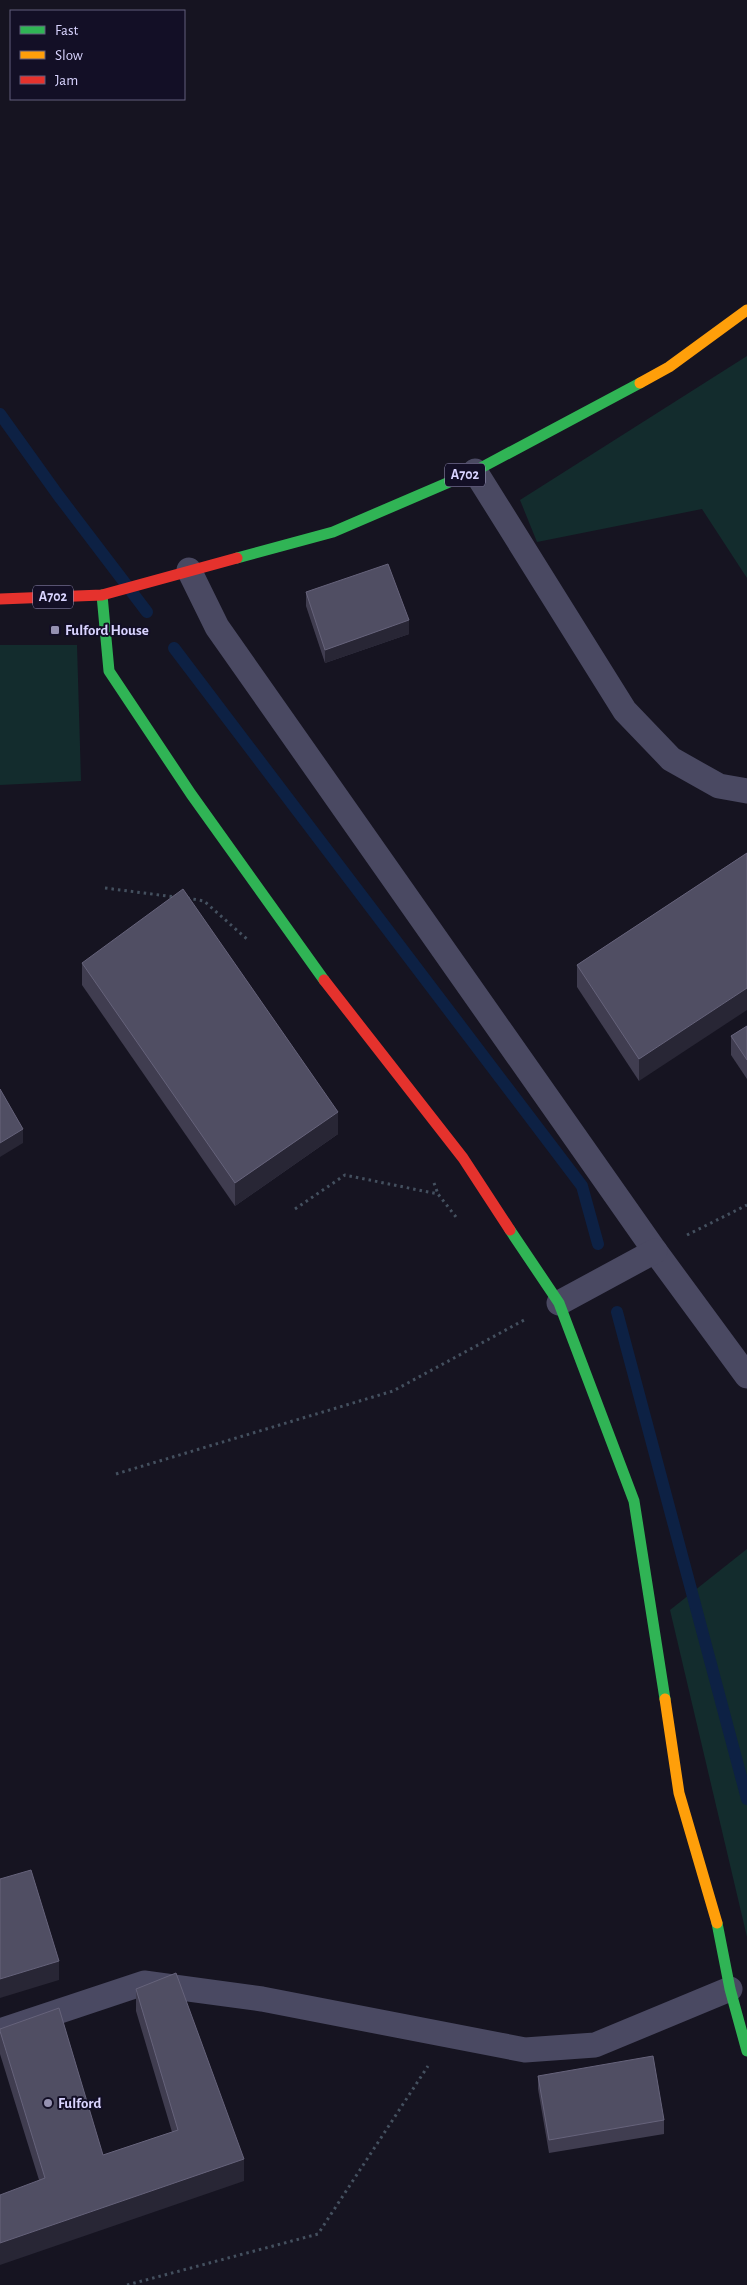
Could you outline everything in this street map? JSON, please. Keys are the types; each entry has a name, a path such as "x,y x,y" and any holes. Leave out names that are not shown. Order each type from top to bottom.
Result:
{"main road":[{"name":"A702","path":"0,599 104,595 189,570 333,532 474,471 669,367 747,310"},
{"path":"104,595 109,672 192,794 317,971 463,1158 559,1303 634,1501 679,1793 722,1939 730,1989 747,2051"}],"lane":[{"path":"474,471 625,711 671,758 718,786 747,791"},
{"path":"189,570 217,627 655,1250 747,1376"},
{"path":"559,1303 655,1250"},
{"path":"0,2031 144,1984 262,1999 525,2050 595,2045 730,1989"}],"path":[{"path":"295,1209 346,1175 438,1194 462,1224"},
{"path":"655,1250 747,1205"},
{"path":"116,1474 393,1391 533,1315 559,1303"},
{"path":"127,2285 318,2234 449,2034"}],"green space":[{"path":"747,356 747,578 702,509 537,542 520,500"},
{"path":"0,645 77,645 81,781 0,785"},
{"path":"747,1549 747,1937 670,1610"}],"building":[{"path":"388,564 409,620 325,650 306,592"},
{"path":"747,853 747,988 639,1059 577,965"},
{"path":"183,889 338,1112 235,1183 82,963"},
{"path":"747,1026 747,1060 731,1036"},
{"path":"0,1089 23,1129 0,1143"},
{"path":"31,1870 59,1961 0,1979 0,1879"},
{"name":"Fulford","path":"176,1973 244,2159 0,2243 0,2195 45,2178 0,2029 59,2008 103,2155 178,2130 136,1989"},
{"path":"653,2056 664,2120 549,2140 538,2076"}],"waterway":[{"path":"0,414 58,495 147,612"},
{"path":"174,648 582,1186 598,1244"},
{"path":"617,1312 747,1799"}],"traffic: fast":[{"path":"237,558 333,532 475,471 640,383"},
{"path":"102,595 109,671 191,794 324,980"},
{"path":"510,1230 559,1303 634,1501 665,1699"},
{"path":"717,1923 730,1989 747,2051"}],"traffic: slow":[{"path":"640,383 669,367 747,310"},
{"path":"665,1699 679,1793 717,1923"}],"traffic: jam":[{"path":"0,599 102,595 237,558"},
{"path":"324,980 463,1158 510,1230"}],"place":[{"name":"Fulford House","path":"55,630"},
{"name":"Fulford","path":"48,2103"}]}
